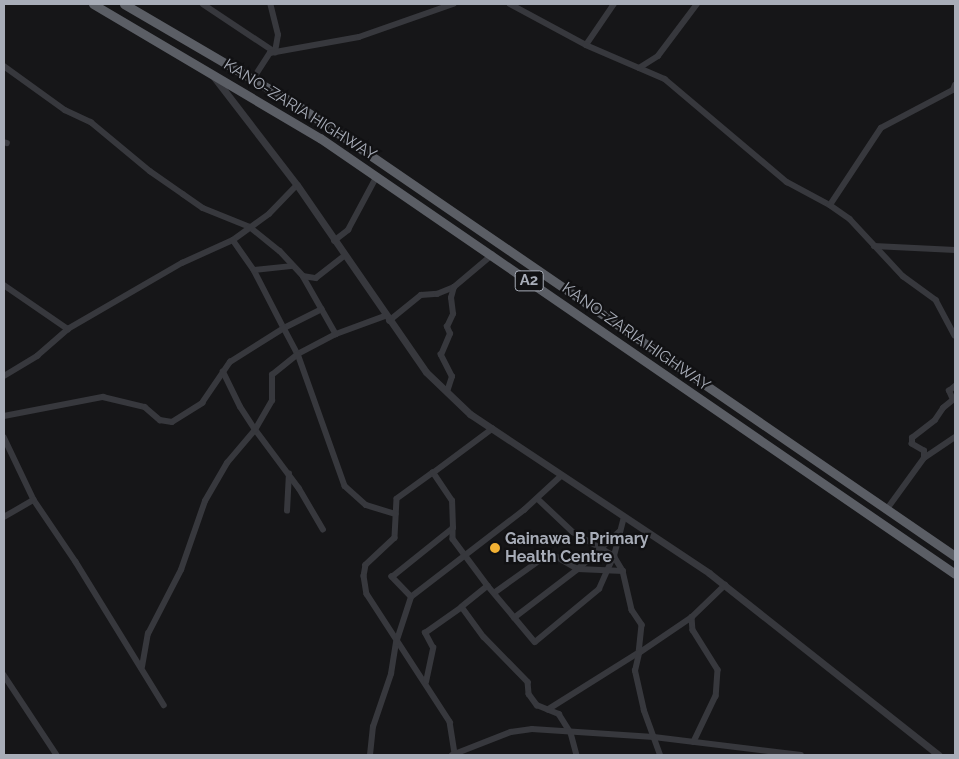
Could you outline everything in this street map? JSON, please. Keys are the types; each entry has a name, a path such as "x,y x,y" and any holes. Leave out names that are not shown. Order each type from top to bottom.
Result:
{"highway":[{"name":"KANO-ZARIA HIGHWAY","path":"93,4 209,71 377,176 955,574"},
{"name":"KANO-ZARIA HIGHWAY","path":"124,4 253,79 396,171 955,556"}],"street":[{"path":"202,4 275,52"},
{"path":"270,4 278,35 275,52"},
{"path":"253,79 270,53 359,37 453,4"},
{"path":"510,4 586,45 665,79 787,182 830,205 850,219 903,276 936,300 955,335"},
{"path":"586,45 614,4"},
{"path":"638,68 658,56 697,4"},
{"path":"4,66 65,110 91,122 150,171 203,208 250,227 303,276 336,334"},
{"path":"209,71 297,185 344,256 426,372 447,392 492,429 725,585 939,755"},
{"path":"830,205 881,128 952,90 955,85"},
{"path":"334,241 348,230 377,176"},
{"path":"4,376 37,356 68,329 182,263 233,240 277,206 297,185"},
{"path":"233,240 254,270 298,354 345,486 366,505 396,514"},
{"path":"874,246 955,250"},
{"path":"303,276 320,276 344,256"},
{"path":"142,667 148,634 181,570 206,501 227,463 255,430 272,401 272,375 298,354 336,334 387,318 421,296 437,294 454,287 492,256"},
{"path":"254,270 294,266"},
{"path":"4,285 68,329"},
{"path":"447,392 452,377 441,355 450,334 447,327 453,314 451,298 454,287"},
{"path":"4,416 103,397 145,407 160,420 172,422 202,403 230,362 284,328 322,309"},
{"path":"223,372 240,407 288,474 323,530"},
{"path":"924,458 924,451 912,444 912,438 935,420 943,408 954,400 949,391 955,386"},
{"path":"492,429 397,499 395,538 366,565 364,576 367,594 396,642 426,682 450,722 453,754 511,732 532,729 571,733 654,736 801,755"},
{"path":"4,437 34,500 142,667 164,705"},
{"path":"887,509 924,458 955,437"},
{"path":"433,473 452,501 452,540 466,555 494,594 535,642 598,589 614,556 624,517"},
{"path":"287,511 288,474"},
{"path":"370,755 373,727 391,674 396,642 411,597 538,499 561,476"},
{"path":"538,499 574,532 614,556 623,571 632,610 642,625 635,671 660,755"},
{"path":"4,517 34,500"},
{"path":"411,597 392,577 453,528"},
{"path":"514,618 578,568 619,532"},
{"path":"494,594 550,553 578,568 606,572 623,571"},
{"path":"548,710 692,617 725,585"},
{"path":"426,682 433,648 425,633 488,586"},
{"path":"462,607 484,637 528,682 529,694 537,705 559,714 571,733 578,755"},
{"path":"692,617 693,630 718,670 716,696 694,742"},
{"path":"4,675 57,755"}],"place":[{"name":"Gainawa B Primary Health Centre","path":"495,548"}]}
